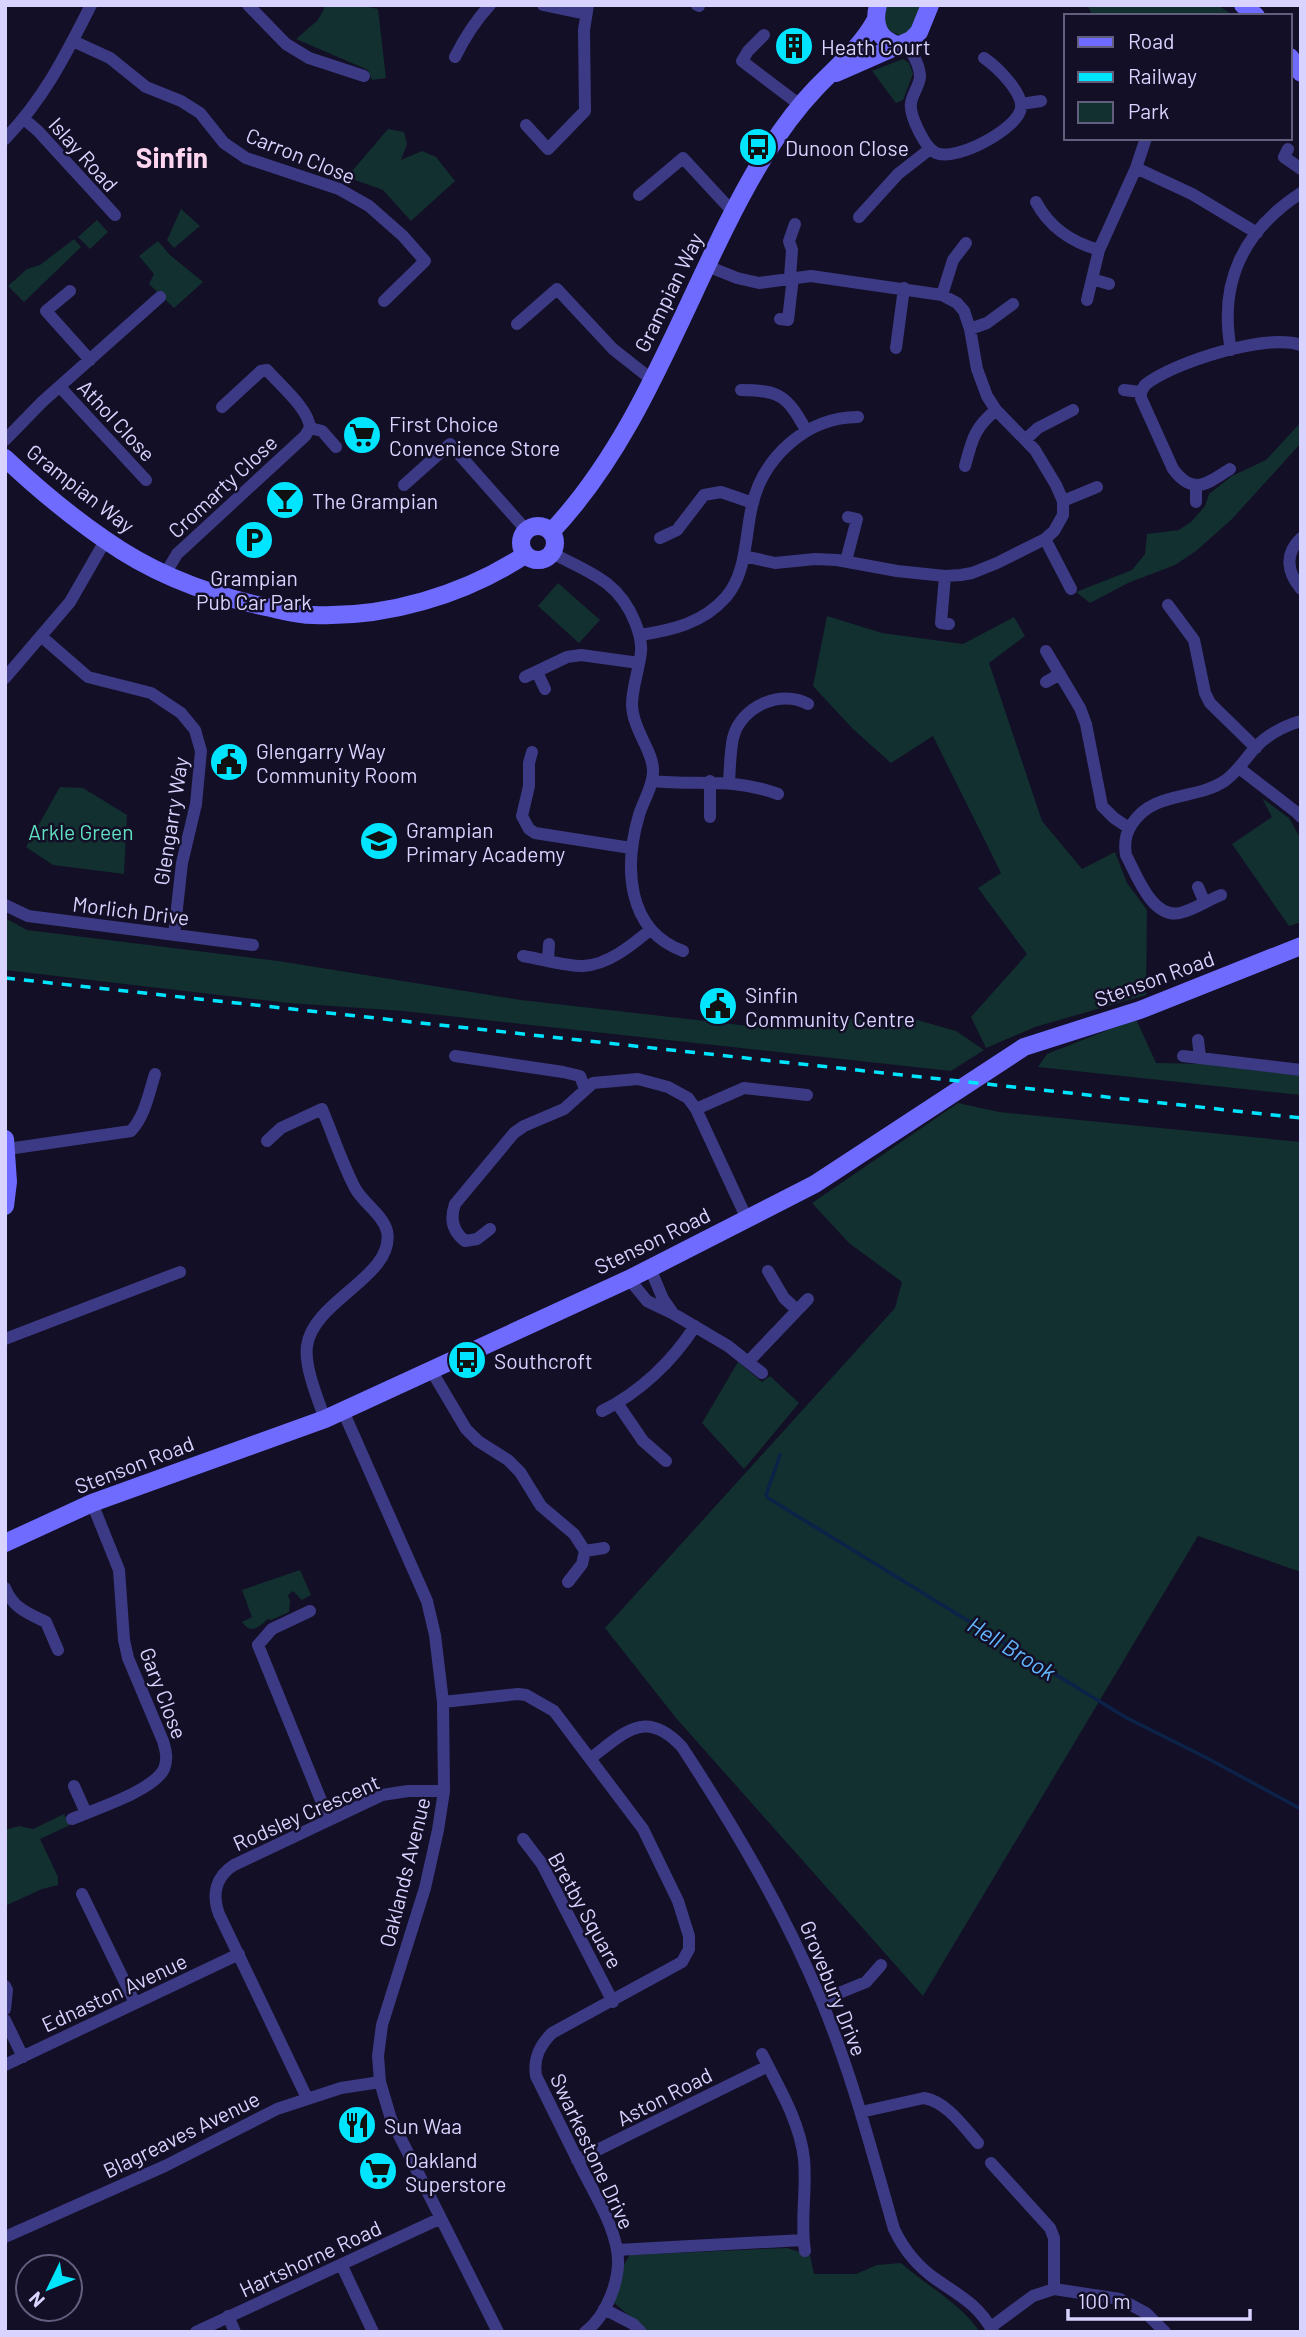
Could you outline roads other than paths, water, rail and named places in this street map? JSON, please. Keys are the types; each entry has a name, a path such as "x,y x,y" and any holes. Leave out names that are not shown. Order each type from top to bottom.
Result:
{"street":[{"name":"Islay Road","path":"5,139 24,119 52,81 91,5"},
{"path":"248,5 285,44 309,58 364,76"},
{"path":"455,57 472,26 490,5"},
{"path":"526,125 548,149 585,111 584,30 587,10 543,5"},
{"path":"902,44 919,32 932,8"},
{"path":"876,11 880,35 887,41 902,44 918,66 920,77 910,110 930,149 937,154 948,155 976,147 1017,118 1021,104 996,67 984,58"},
{"name":"Grampian Way","path":"551,531 568,513 601,465 652,379 732,211 776,137 800,105 859,46 876,11"},
{"path":"764,35 748,51 743,61 800,105"},
{"name":"Carron Close","path":"73,41 110,58 146,87 181,101 200,113 224,143 246,158 339,189 369,206 403,236 425,261 384,301"},
{"name":"Grampian Way","path":"830,76 902,44"},
{"path":"1021,104 1041,101"},
{"name":"Islay Road","path":"24,119 115,215"},
{"path":"1087,300 1098,250 1136,169 1145,140"},
{"path":"859,217 898,174 930,149"},
{"path":"1288,149 1284,157 1301,169"},
{"path":"639,195 685,155 732,211"},
{"path":"1136,169 1192,194 1257,233"},
{"path":"1231,350 1226,316 1230,286 1238,265 1257,233 1279,208 1301,193"},
{"path":"1036,202 1047,221 1063,234 1098,250"},
{"path":"780,318 788,320 792,277 792,250 789,241 795,224"},
{"path":"942,295 953,260 966,243"},
{"path":"707,266 748,282 759,283 792,277 825,277 942,295 957,303 964,311 970,329 977,369 987,397 1044,463 1063,501 1063,515 1045,539 972,573 945,576 897,571 846,561 815,559 775,563 744,556"},
{"path":"1092,279 1109,284"},
{"path":"517,324 561,285 613,349 652,379"},
{"path":"897,348 904,288"},
{"name":"Athol Close","path":"70,291 47,311 90,360"},
{"name":"Athol Close","path":"5,440 160,297"},
{"path":"970,329 987,323 1013,304"},
{"path":"1230,469 1207,483 1196,486 1185,482 1173,469 1141,398 1141,391 1145,385 1160,376 1194,360 1277,341 1301,345"},
{"path":"222,407 261,371 267,370 304,412 310,428 322,432 335,447"},
{"name":"Athol Close","path":"60,387 146,480"},
{"path":"741,390 774,392 783,397 792,404 806,430"},
{"path":"1124,390 1141,391"},
{"path":"965,466 979,425 996,410"},
{"path":"1026,439 1038,428 1073,410"},
{"path":"640,635 687,626 716,607 732,589 744,556 753,503 771,464 806,430 841,417 858,417"},
{"name":"Cromarty Close","path":"164,574 177,554 305,436 310,428"},
{"path":"404,485 450,444 527,531"},
{"name":"Grampian Way","path":"5,458 40,491 105,541 164,574 228,598 283,610 312,615 356,613 420,602 487,577 525,555"},
{"path":"1196,486 1196,502"},
{"path":"1063,501 1097,487"},
{"path":"660,538 677,530 704,495 721,492 753,503"},
{"path":"846,561 857,519 848,517"},
{"path":"538,526 551,531 556,542 552,553 537,561 525,555 521,543 527,531 538,526"},
{"path":"1301,538 1290,551 1288,564 1294,581 1301,589"},
{"path":"1045,539 1071,590"},
{"path":"7,671 42,637 70,602 105,541"},
{"path":"552,553 605,580 615,588 630,609 640,635 639,663 632,704 639,734 652,760 652,781 639,814 631,848 631,878 638,911 650,930 663,942 683,951"},
{"path":"945,576 941,623 949,624"},
{"path":"1168,605 1194,640 1205,693 1210,704 1256,748"},
{"name":"Glengarry Way","path":"42,637 88,677 151,693 181,713 195,730 201,751 196,804 182,863 174,935"},
{"path":"1046,651 1080,708 1086,724 1097,792 1102,806 1129,828"},
{"path":"545,689 531,675 567,657 581,655 639,663"},
{"path":"1046,682 1060,674"},
{"path":"729,782 733,736 739,723 754,708 779,698 796,698 808,704"},
{"path":"1221,895 1179,913 1167,912 1158,907 1126,855 1125,839 1129,828 1151,804 1215,786 1239,768 1266,738 1301,721"},
{"path":"532,752 529,786 522,816 529,829 535,833 631,848"},
{"path":"1239,768 1301,817"},
{"path":"652,781 729,782 778,794"},
{"path":"710,782 710,817"},
{"path":"1198,887 1204,901"},
{"name":"Morlich Drive","path":"5,905 29,916 253,945"},
{"path":"523,956 584,966 612,958 632,946 650,930"},
{"path":"548,960 549,944"},
{"name":"Stenson Road","path":"5,1543 92,1503 325,1419 629,1279 815,1184 1004,1059 1033,1043 1140,1010 1301,946"},
{"path":"1198,1040 1200,1057"},
{"path":"455,1056 580,1076 585,1089"},
{"path":"1183,1056 1301,1070"},
{"path":"5,1206 8,1182 6,1144 131,1131 138,1124 143,1112 155,1073"},
{"path":"490,1229 477,1239 465,1241 458,1236 452,1214 455,1204 514,1133 564,1109 593,1083 638,1079 668,1087 688,1098 696,1109 747,1219"},
{"path":"696,1109 744,1088 807,1095"},
{"path":"267,1141 281,1128 322,1109 357,1191 387,1230 387,1244 380,1259 368,1274 322,1314 306,1347 312,1386 325,1419"},
{"path":"650,1268 672,1313"},
{"path":"5,1339 180,1272"},
{"path":"768,1272 784,1298 797,1310"},
{"path":"629,1279 647,1301 728,1346 762,1373"},
{"path":"748,1362 808,1299"},
{"path":"602,1411 617,1403 676,1354 695,1326"},
{"path":"431,1370 466,1429 520,1472 541,1506 574,1534 585,1551 582,1564 568,1582"},
{"path":"617,1403 643,1441 665,1463"},
{"name":"Oaklands Avenue","path":"343,1411 427,1601 435,1635 443,1702 444,1791 425,1888 382,2025 378,2056 380,2082 391,2119 498,2332"},
{"name":"Gary Close","path":"72,1819 155,1781 164,1769 166,1754 128,1658 124,1640 119,1570 92,1503"},
{"path":"585,1551 604,1548"},
{"path":"5,1588 18,1609 46,1622 58,1650"},
{"path":"310,1611 272,1629 258,1645 329,1820"},
{"name":"Swarkestone Drive","path":"443,1702 511,1694 526,1695 554,1711 643,1829 678,1901 689,1936 689,1949 682,1962 552,2033 538,2052 536,2076 606,2215 617,2250 618,2271 604,2309 585,2332"},
{"name":"Grovebury Drive","path":"591,1758 624,1733 643,1726 654,1726 674,1739 686,1754 774,1900 822,2000 861,2112 900,2242 922,2268 973,2304 992,2329"},
{"path":"74,1786 86,1813"},
{"name":"Rodsley Crescent","path":"307,2098 214,1899 220,1877 234,1866 382,1795 408,1791 444,1791"},
{"name":"Bretby Square","path":"523,1839 542,1864 613,2001"},
{"path":"82,1895 135,2003"},
{"name":"Ednaston Avenue","path":"5,2065 239,1954"},
{"path":"822,2000 866,1982 881,1965"},
{"path":"5,1986 5,2009"},
{"path":"5,2020 23,2057"},
{"name":"Aston Road","path":"577,2160 765,2060 799,2130 806,2192 804,2246 617,2250"},
{"name":"Blagreaves Avenue","path":"5,2237 164,2166 254,2119 341,2088 380,2082"},
{"path":"861,2112 924,2098 932,2099 939,2102 978,2143"},
{"path":"991,2163 1050,2228 1054,2238 1054,2289"},
{"name":"Hartshorne Road","path":"196,2332 439,2219"},
{"path":"342,2266 373,2332"},
{"path":"992,2329 1033,2296 1054,2289 1120,2299 1146,2313 1165,2332"},
{"path":"604,2309 633,2324 641,2332"},
{"path":"228,2316 235,2332"}],"waterway":[{"name":"Hell Brook","path":"780,1455 766,1495 768,1498 1125,1717 1301,1809"}],"railway":[{"path":"5,978 1301,1118"}],"place":[{"name":"Heath Court","path":"794,46"},
{"name":"Dunoon Close","path":"758,147"},
{"name":"First Choice Convenience Store","path":"362,435"},
{"name":"The Grampian","path":"285,500"},
{"name":"Grampian Pub Car Park","path":"254,540"},
{"name":"Glengarry Way Community Room","path":"229,762"},
{"name":"Grampian Primary Academy","path":"379,841"},
{"name":"Sinfin Community Centre","path":"718,1006"},
{"name":"Southcroft","path":"467,1360"},
{"name":"Sun Waa","path":"357,2125"},
{"name":"Oakland Superstore","path":"378,2171"}],"district":[{"name":"Sinfin","path":"172,157"}],"park label":[{"name":"Arkle Green","path":"81,831"}]}
